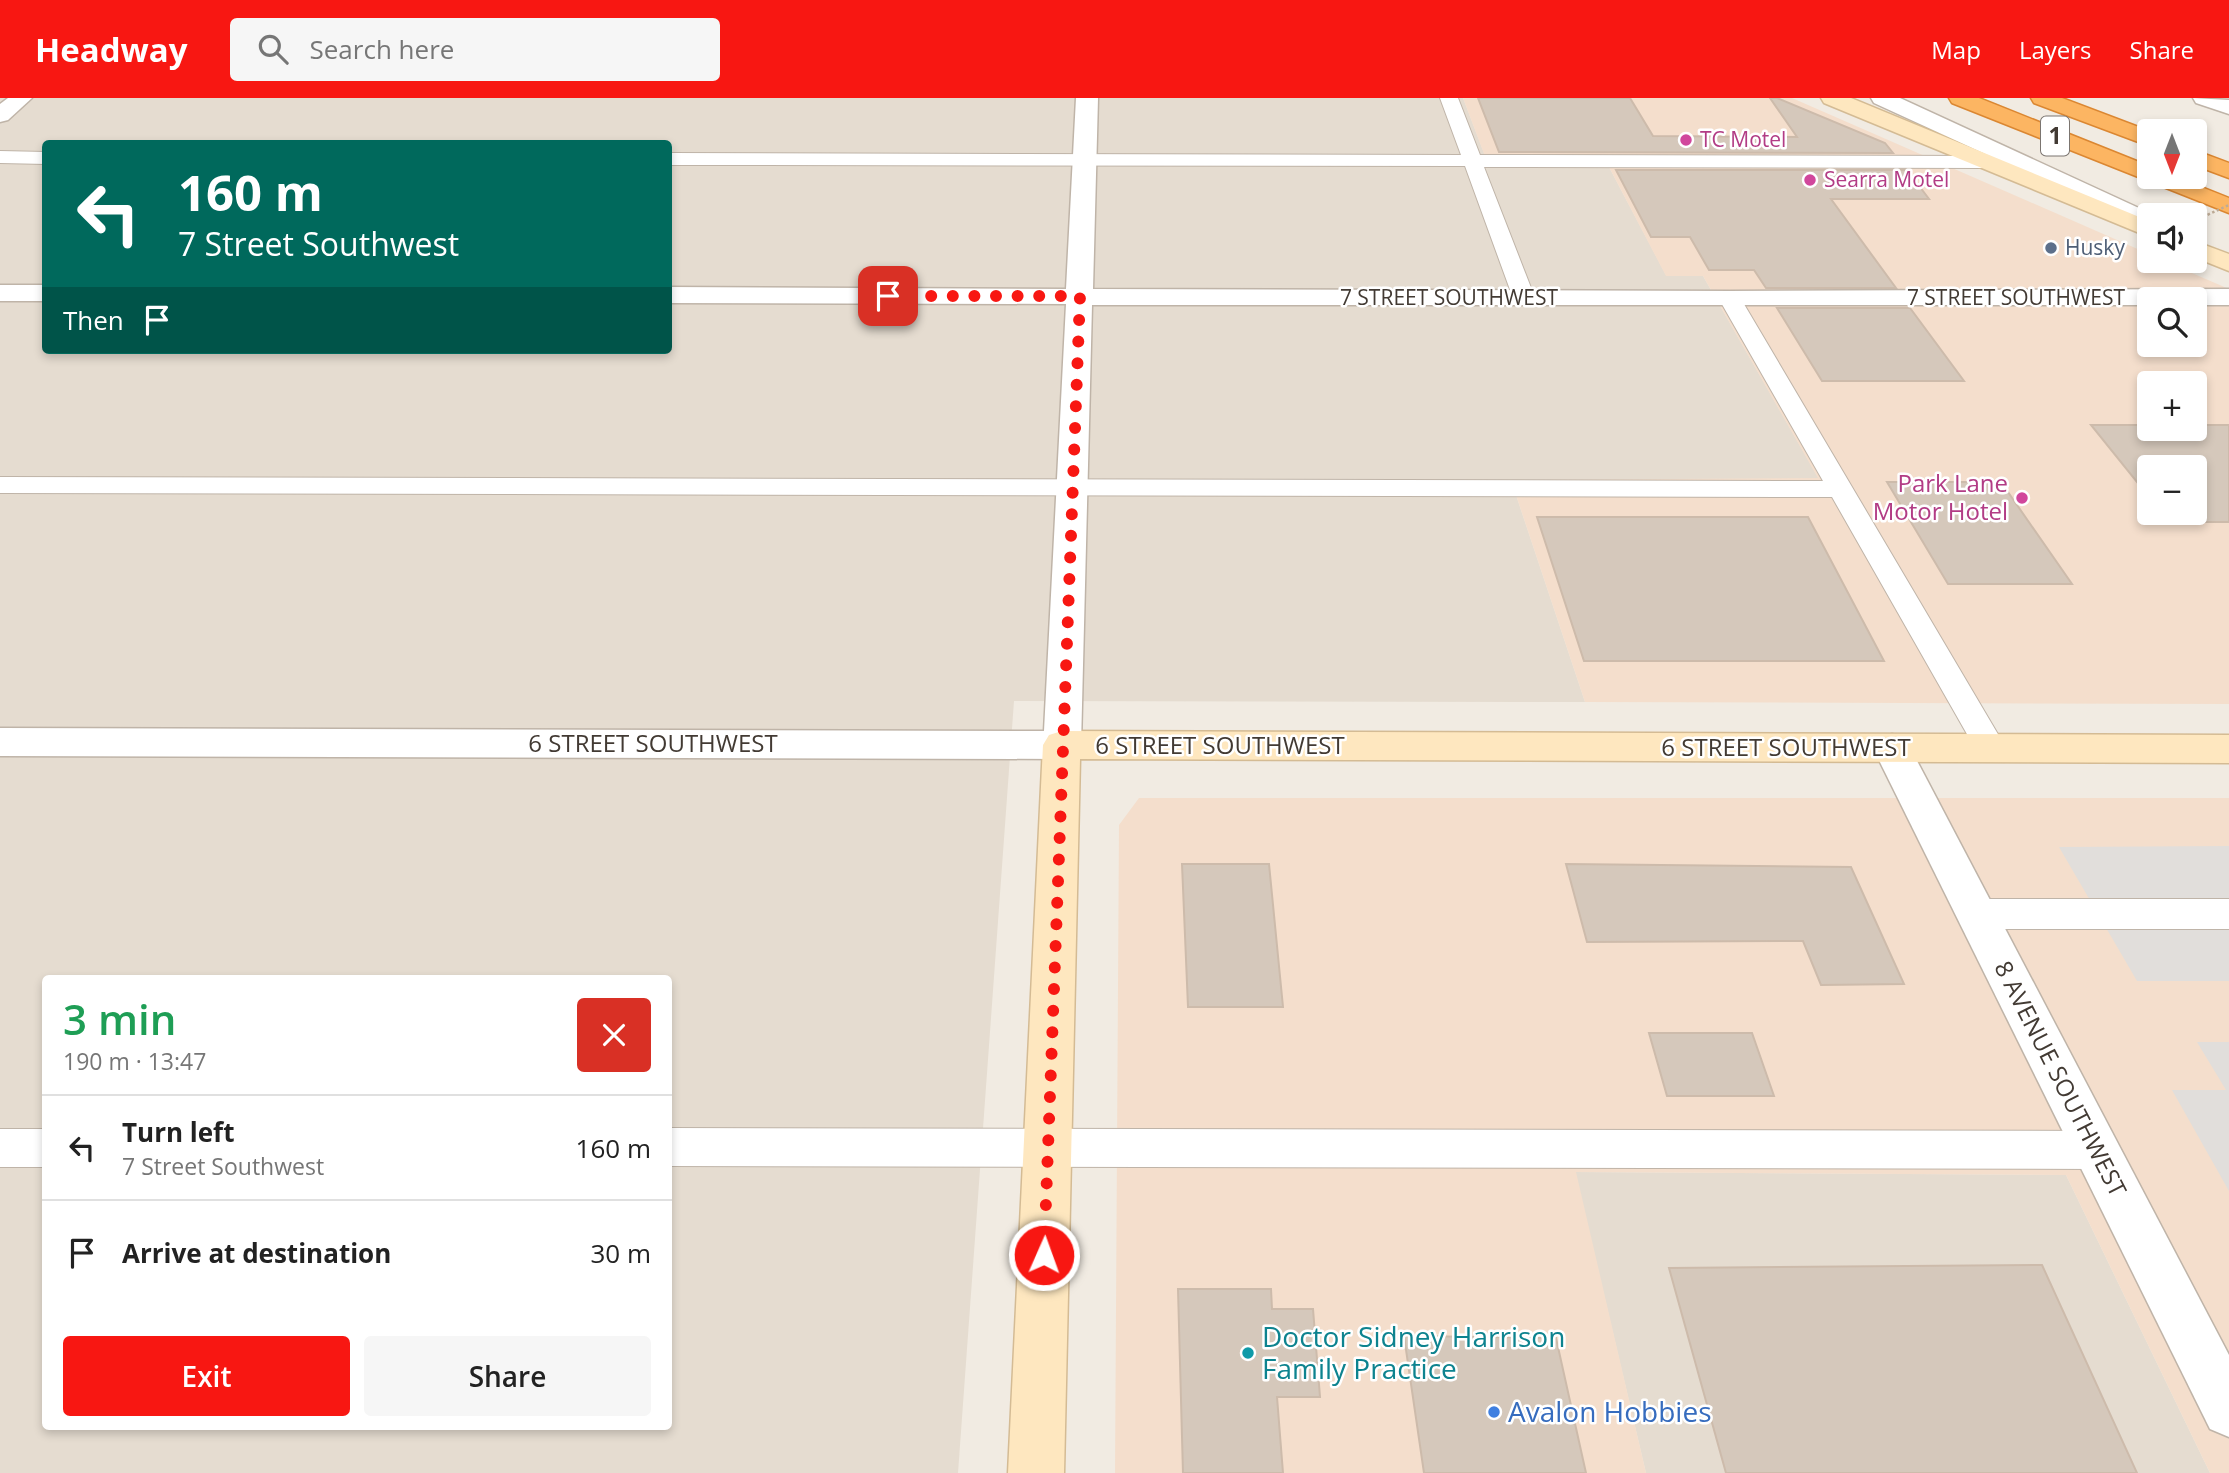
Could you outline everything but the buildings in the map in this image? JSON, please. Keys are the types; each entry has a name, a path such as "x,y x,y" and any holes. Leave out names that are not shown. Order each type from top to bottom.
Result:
{"highway":[{"name":"1","path":"1960,98 2137,169"},
{"name":"1","path":"2042,98 2137,134"},
{"path":"2051,98 2137,134"},
{"path":"2207,162 2229,171"},
{"path":"2186,189 2229,206"}],"street":[{"path":"0,115 21,98"},
{"path":"1036,1473 1087,98"},
{"path":"1832,98 2137,225"},
{"path":"1882,98 2137,216"},
{"path":"2204,98 2229,107"},
{"path":"2207,250 2229,261"},
{"path":"2207,253 2229,261"},
{"path":"0,293 42,293"},
{"name":"7 STREET SOUTHWEST","path":"672,295 1730,299 2229,297"},
{"name":"6 STREET SOUTHWEST","path":"0,742 2229,749"},
{"name":"8 AVENUE SOUTHWEST","path":"1892,748 2229,1410"}],"lane":[{"path":"1449,98 1524,298"},
{"path":"0,158 42,158"},
{"path":"672,159 1985,162"},
{"path":"1730,299 1991,748"},
{"path":"0,485 1840,489"},
{"path":"1976,914 2229,914"},
{"path":"672,1147 2097,1150"},
{"path":"0,1148 42,1148"}],"path":[{"path":"2207,215 2229,206"}],"shaded area":[{"path":"0,98 1463,98 1489,166 1609,167 1666,275 1703,276 1819,479 1511,480 1585,702 1014,701 958,1473 0,1473"},
{"path":"1463,98 1792,98 2137,249 2137,273 2192,273 2229,289 2229,704 1585,702 1511,480 1818,478 1703,276 1666,276 1609,167 1489,167"},
{"path":"1139,798 2229,798 2229,1473 2210,1473 2066,1175 1576,1172 1646,1473 1115,1473 1119,825"},
{"path":"2229,846 2229,981 2137,981 2059,847"},
{"path":"2197,1042 2229,1042 2229,1191 2172,1090 2226,1090"},
{"path":"1575,1172 2066,1175 2210,1473 1646,1473"}],"place":[{"name":"TC Motel","path":"1686,140"},
{"name":"Searra Motel","path":"1810,180"},
{"name":"Husky","path":"2051,248"},
{"name":"Park Lane Motor Hotel","path":"2022,498"},
{"name":"Doctor Sidney Harrison Family Practice","path":"1248,1353"},
{"name":"Avalon Hobbies","path":"1494,1412"}],"route":[{"path":"888,296 1080,296 1044,1255"}]}
